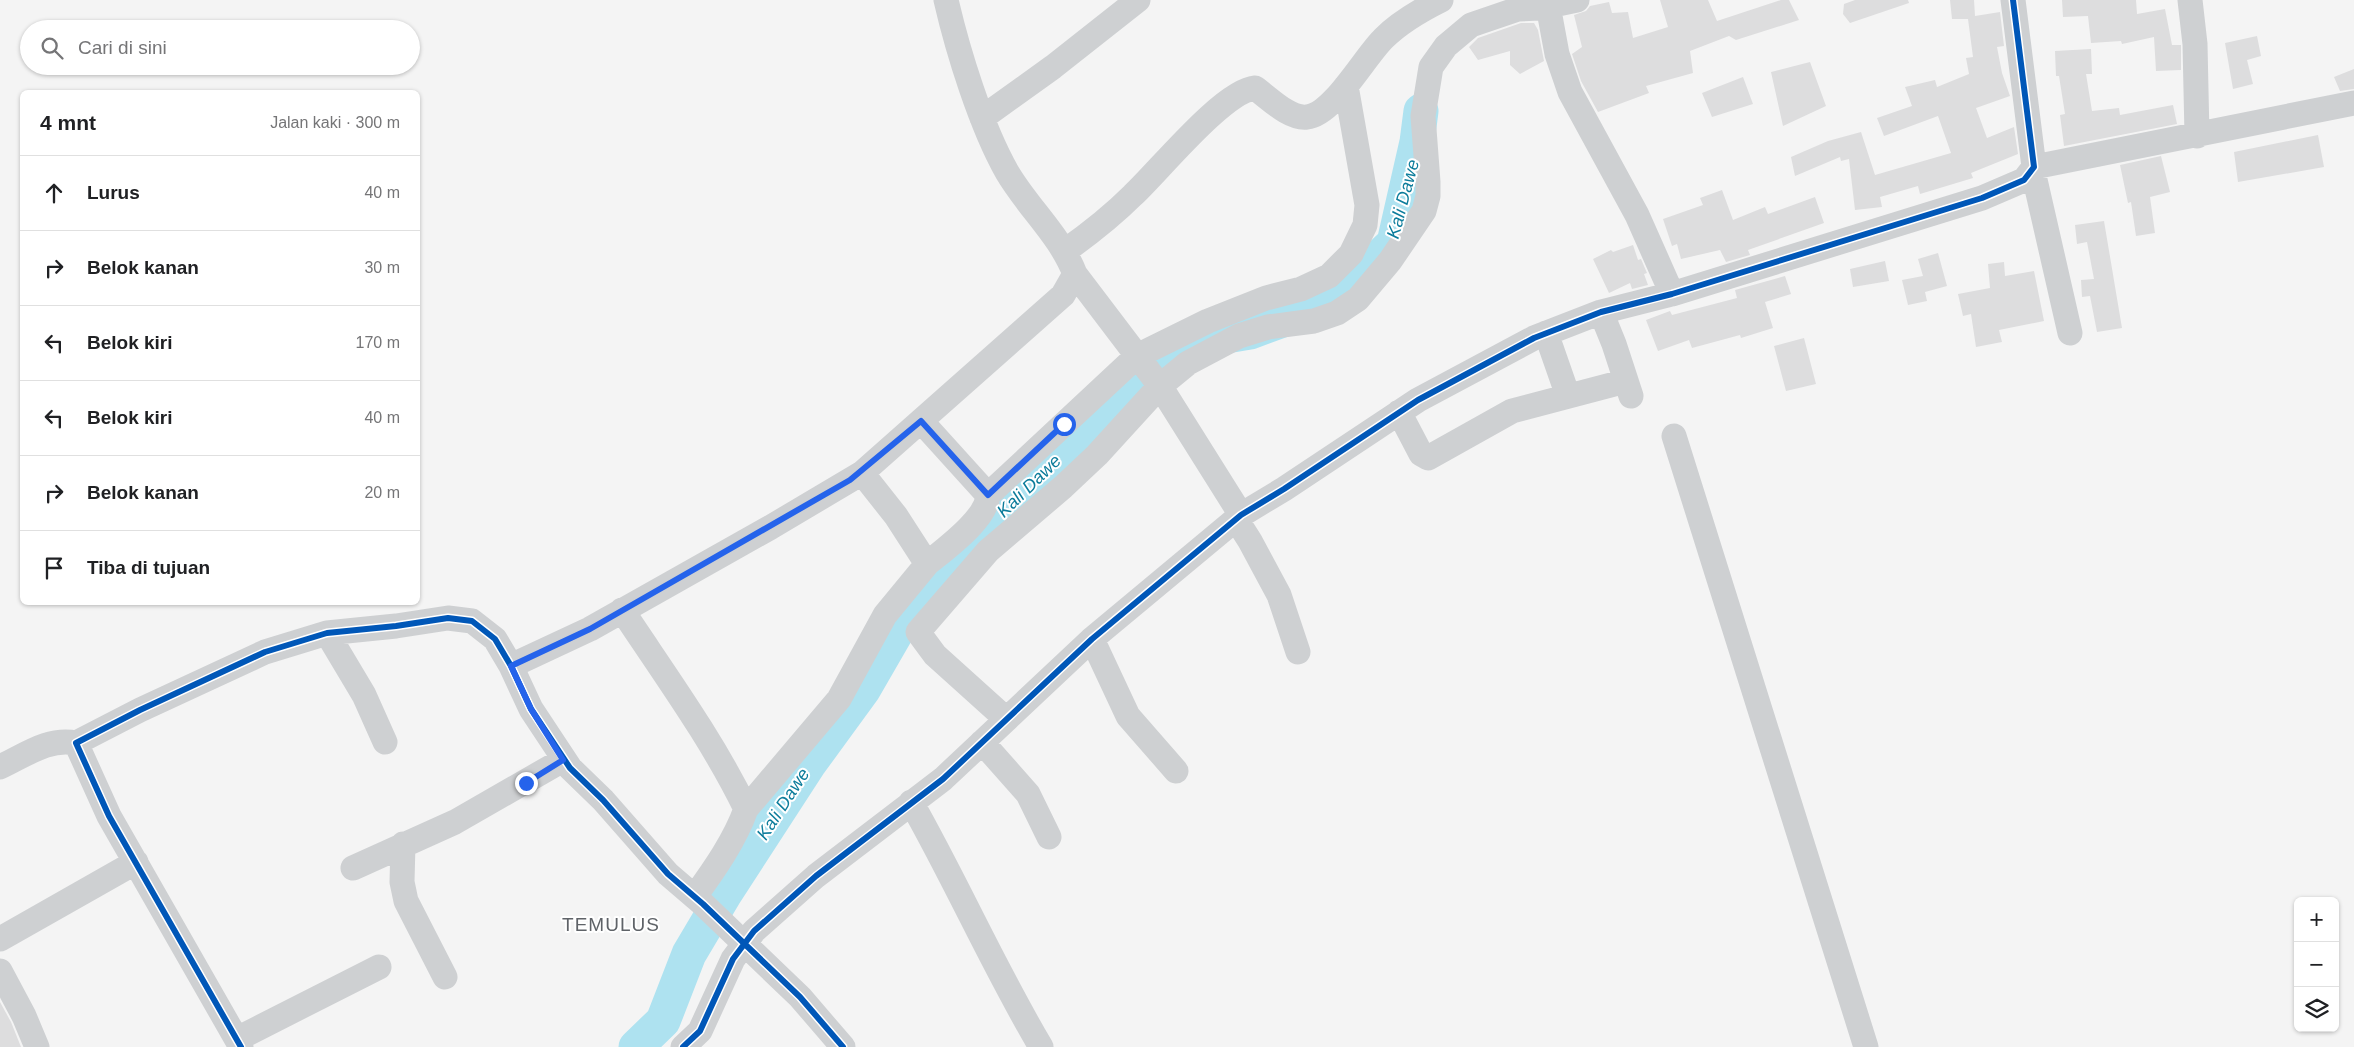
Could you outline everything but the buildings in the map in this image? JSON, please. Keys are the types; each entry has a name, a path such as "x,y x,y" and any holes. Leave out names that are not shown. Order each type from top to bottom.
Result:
{"street":[{"path":"946,0 982,118 1007,172 1065,251 1075,274 1147,369 1238,517 1279,595 1298,652"},
{"path":"982,118 1053,68 1138,0"},
{"path":"1065,251 1121,207 1167,158 1232,97 1245,89 1255,88 1288,112 1301,117 1309,117 1331,103 1384,38 1424,8 1441,0"},
{"path":"1147,369 1188,363 1239,336 1337,313 1358,298 1390,261 1424,211 1428,196 1428,182 1423,116 1431,67 1446,46 1471,25 1518,9 1577,0"},
{"path":"2013,0 2034,169 2070,333"},
{"path":"2190,0 2195,44 2197,136"},
{"path":"1548,3 1557,54 1570,92 1637,215 1672,294"},
{"path":"699,900 709,876 741,823 746,809 838,699 885,615 927,564 962,535 984,509 988,495 1208,321 1266,298 1300,289 1329,276 1351,254 1366,224 1367,205 1346,86"},
{"path":"698,1042 733,959 737,936 943,779 1092,638 1238,517 1284,489 1418,400 1546,334 1601,312 1672,294 1982,198 2011,187 2034,169 2354,103"},
{"path":"511,666 590,629 771,527 862,473 1063,295 1075,274"},
{"path":"1399,412 1421,454 1428,458 1512,411 1568,396 1629,388 1601,312"},
{"path":"1546,334 1568,396"},
{"path":"1006,719 935,655 918,632 988,551 1020,526 1097,455 1147,369"},
{"path":"921,421 988,495"},
{"path":"1674,436 1866,1047"},
{"path":"862,473 896,516 927,564"},
{"path":"622,610 735,786 746,809"},
{"path":"0,767 51,743 66,741 76,743 265,652 327,632 396,626 448,618 472,621 495,640 511,666 531,709 563,760 603,800 668,874 699,900 800,997 843,1047"},
{"path":"327,632 364,695 385,742"},
{"path":"1092,638 1128,716 1176,771"},
{"path":"982,742 1028,794 1049,837"},
{"path":"76,743 109,816 239,1043 379,967"},
{"path":"353,868 455,822 563,760"},
{"path":"911,802 942,858 1022,1016 1041,1047"},
{"path":"403,844 402,882 406,901 445,978"},
{"path":"0,939 136,862"},
{"path":"0,972 37,1047"}],"waterway":[{"name":"Kali Dawe","path":"636,1047 663,1021 689,954 724,895 809,764 863,690 904,619 953,558 1037,481 1142,370 1191,342 1250,332 1321,306 1357,278 1394,243 1417,142 1421,111"}],"cycle path":[{"path":"683,1047 700,1031 733,959 754,931 816,876 943,779 1092,639 1241,515 1284,489 1418,400 1534,338 1601,312 1672,294 1982,198 2024,180 2034,167 2013,0"},
{"path":"241,1047 109,816 76,743 140,710 265,652 327,633 396,626 448,618 472,621 495,639 511,666 531,709 570,768 603,800 668,874 703,904 800,997 843,1047"}],"district":[{"name":"TEMULUS","path":"611,924"}],"route":[{"path":"526,783 563,760 531,709 511,666 590,629 694,568 771,527 862,473 921,421 988,495 1064,424"}]}
